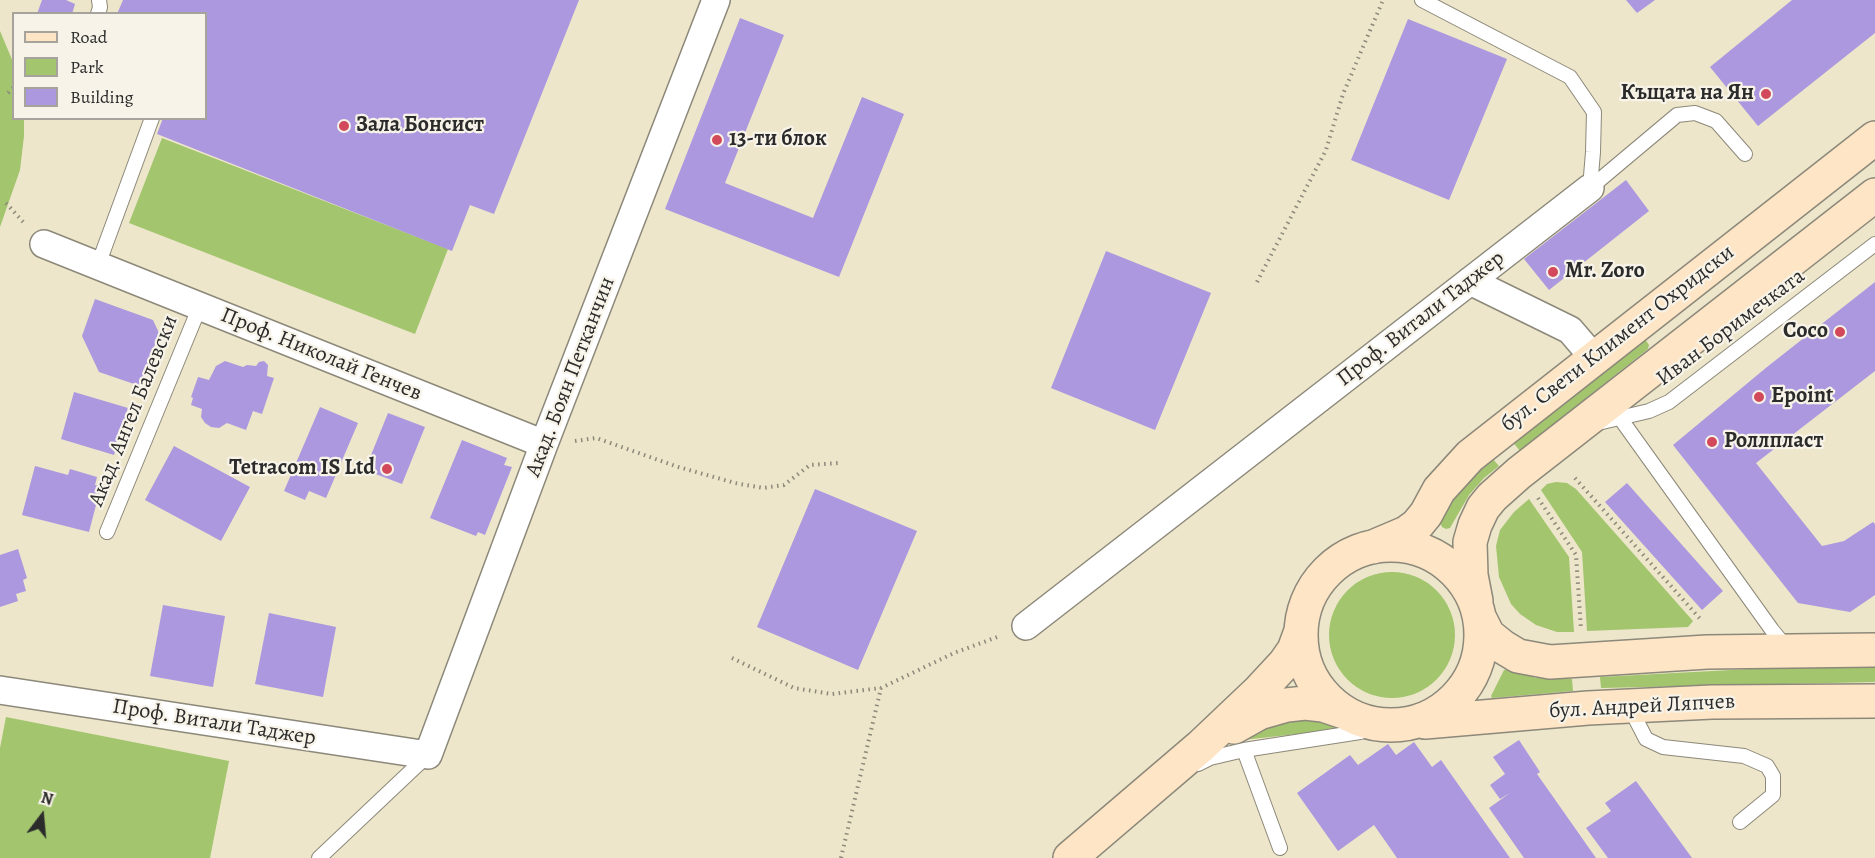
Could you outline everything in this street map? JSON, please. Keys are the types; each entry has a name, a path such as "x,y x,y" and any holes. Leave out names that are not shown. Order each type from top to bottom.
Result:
{"main road":[{"name":"бул. Свети Климент Охридски","path":"1372,547 1406,533 1418,525 1439,490 1470,456 1875,138"},
{"name":"бул. Свети Климент Охридски","path":"1478,610 1470,560 1470,542 1474,525 1483,508 1502,486 1875,195"},
{"path":"1070,858 1201,746 1259,691 1294,650 1301,632 1304,611 1312,591 1325,573 1339,560 1353,552 1372,547 1394,546 1429,554 1458,574 1488,634 1518,656 1550,662 1707,652 1875,650"},
{"path":"1201,746 1259,713 1287,705 1305,703 1323,705 1365,720 1397,724 1432,715 1448,705 1462,691 1474,673 1480,656 1482,639 1478,610"},
{"path":"1301,632 1303,654 1310,674 1318,688 1345,713"},
{"name":"бул. Андрей Ляпчев","path":"1397,724 1588,708 1712,702 1875,701"}],"street":[{"name":"Акад. Боян Петканчин","path":"428,755 544,444 716,0"},
{"name":"Проф. Витали Таджер","path":"1026,626 1590,188"},
{"name":"Проф. Николай Генчев","path":"44,244 544,444"},
{"path":"1470,281 1570,330 1594,358"},
{"name":"Проф. Витали Таджер","path":"0,690 428,755"}],"lane":[{"path":"1422,0 1570,77 1594,112 1590,188"},
{"path":"1590,188 1677,116 1695,113 1716,121 1745,154"},
{"path":"98,265 151,120"},
{"name":"Иван Боримечката","path":"1567,435 1591,425 1649,411 1670,402 1875,244"},
{"name":"Акад. Ангел Балевски","path":"107,532 200,306"},
{"path":"1620,418 1765,621 1790,651"},
{"path":"1629,706 1646,739 1663,747 1744,756 1767,766 1773,776 1773,795 1740,822"},
{"path":"1148,790 1210,758 1397,724"},
{"path":"1244,750 1280,848"},
{"path":"319,858 428,755"}],"path":[{"path":"1257,282 1326,150 1342,94 1383,0"},
{"path":"8,93 12,89"},
{"path":"596,438 675,466 735,483 763,488 784,485 810,465 839,463"},
{"path":"1575,477 1704,624"},
{"path":"1531,489 1576,555 1581,630"},
{"path":"732,658 794,688 832,694 881,688 954,653 1026,626"},
{"path":"841,858 881,688"}],"green space":[{"path":"0,31 12,60 12,120 24,120 24,136 20,170 0,227"},
{"path":"162,138 448,249 415,334 129,223"},
{"path":"1645,339 1649,345 1648,349 1520,451 1512,441"},
{"path":"1492,458 1499,466 1469,495 1450,528 1442,527 1440,523 1460,489"},
{"path":"1567,483 1576,489 1693,621 1688,627 1587,631 1582,552 1541,490 1547,484"},
{"path":"1529,499 1569,557 1574,632 1557,632 1536,625 1520,614 1511,604 1499,577 1496,546 1500,530 1514,512"},
{"path":"1392,572 1416,577 1436,591 1450,611 1455,635 1450,659 1436,679 1416,693 1392,698 1368,693 1348,679 1334,659 1329,635 1334,611 1348,591 1368,577"},
{"path":"1875,667 1875,682 1601,688 1600,677 1769,668"},
{"path":"1508,669 1536,678 1572,679 1573,691 1492,698 1504,670"},
{"path":"1294,714 1336,727 1335,730 1242,740 1240,737"},
{"path":"6,717 229,761 210,858 0,858 0,748"}],"building":[{"path":"42,0 66,0 75,4 73,12 38,12"},
{"name":"Зала Бонсист","path":"123,0 579,0 494,214 470,205 452,251 157,134 162,120 207,120 207,12 118,12"},
{"path":"1626,0 1655,0 1637,13"},
{"path":"1792,0 1875,0 1875,33 1758,126 1710,67"},
{"name":"13-ти блок","path":"740,18 784,35 725,183 813,218 862,97 904,114 839,277 665,209"},
{"path":"1408,19 1507,59 1449,200 1351,160"},
{"path":"1626,180 1649,211 1549,290 1524,259"},
{"path":"1106,251 1211,293 1155,430 1051,388"},
{"path":"1875,282 1875,371 1756,463 1822,546 1844,541 1873,522 1875,524 1875,595 1850,612 1798,603 1673,445"},
{"path":"95,299 153,320 159,333 140,386 99,372 82,336"},
{"path":"225,361 243,367 256,366 259,362 264,361 268,365 267,376 274,378 262,414 253,411 246,430 227,423 219,428 211,427 201,417 202,409 191,405 193,398 191,397 198,377 209,380 216,366"},
{"path":"74,392 128,408 114,455 61,439"},
{"path":"320,407 358,423 326,498 309,491 305,500 284,491"},
{"path":"388,413 425,427 402,484 365,470"},
{"path":"462,440 507,458 504,465 512,467 485,535 478,532 476,536 430,518"},
{"path":"174,446 250,487 221,541 145,500"},
{"path":"35,466 68,475 70,469 97,477 95,485 101,486 89,532 22,515"},
{"path":"1627,483 1723,591 1702,610 1605,502"},
{"path":"815,489 917,531 858,670 757,627"},
{"path":"18,549 27,578 23,580 26,591 16,594 18,601 0,607 0,555"},
{"path":"163,605 225,616 213,687 150,676"},
{"path":"269,613 336,627 323,697 255,684"},
{"path":"1519,740 1540,772 1537,774 1596,858 1524,858 1489,808 1510,793 1500,799 1490,785 1505,774 1493,757"},
{"path":"1414,742 1432,767 1441,760 1510,858 1397,858 1374,825 1338,851 1297,793 1350,755 1358,765 1388,744 1396,755"},
{"path":"1636,781 1692,858 1608,858 1586,828 1611,811 1605,803"}],"place":[{"name":"Къщата на Ян","path":"1766,94"},
{"name":"Зала Бонсист","path":"344,126"},
{"name":"13-ти блок","path":"717,140"},
{"name":"Mr. Zoro","path":"1553,272"},
{"name":"Coco","path":"1840,332"},
{"name":"Epoint","path":"1759,397"},
{"name":"Роллпласт","path":"1712,442"},
{"name":"Tetracom IS Ltd","path":"387,469"}]}
